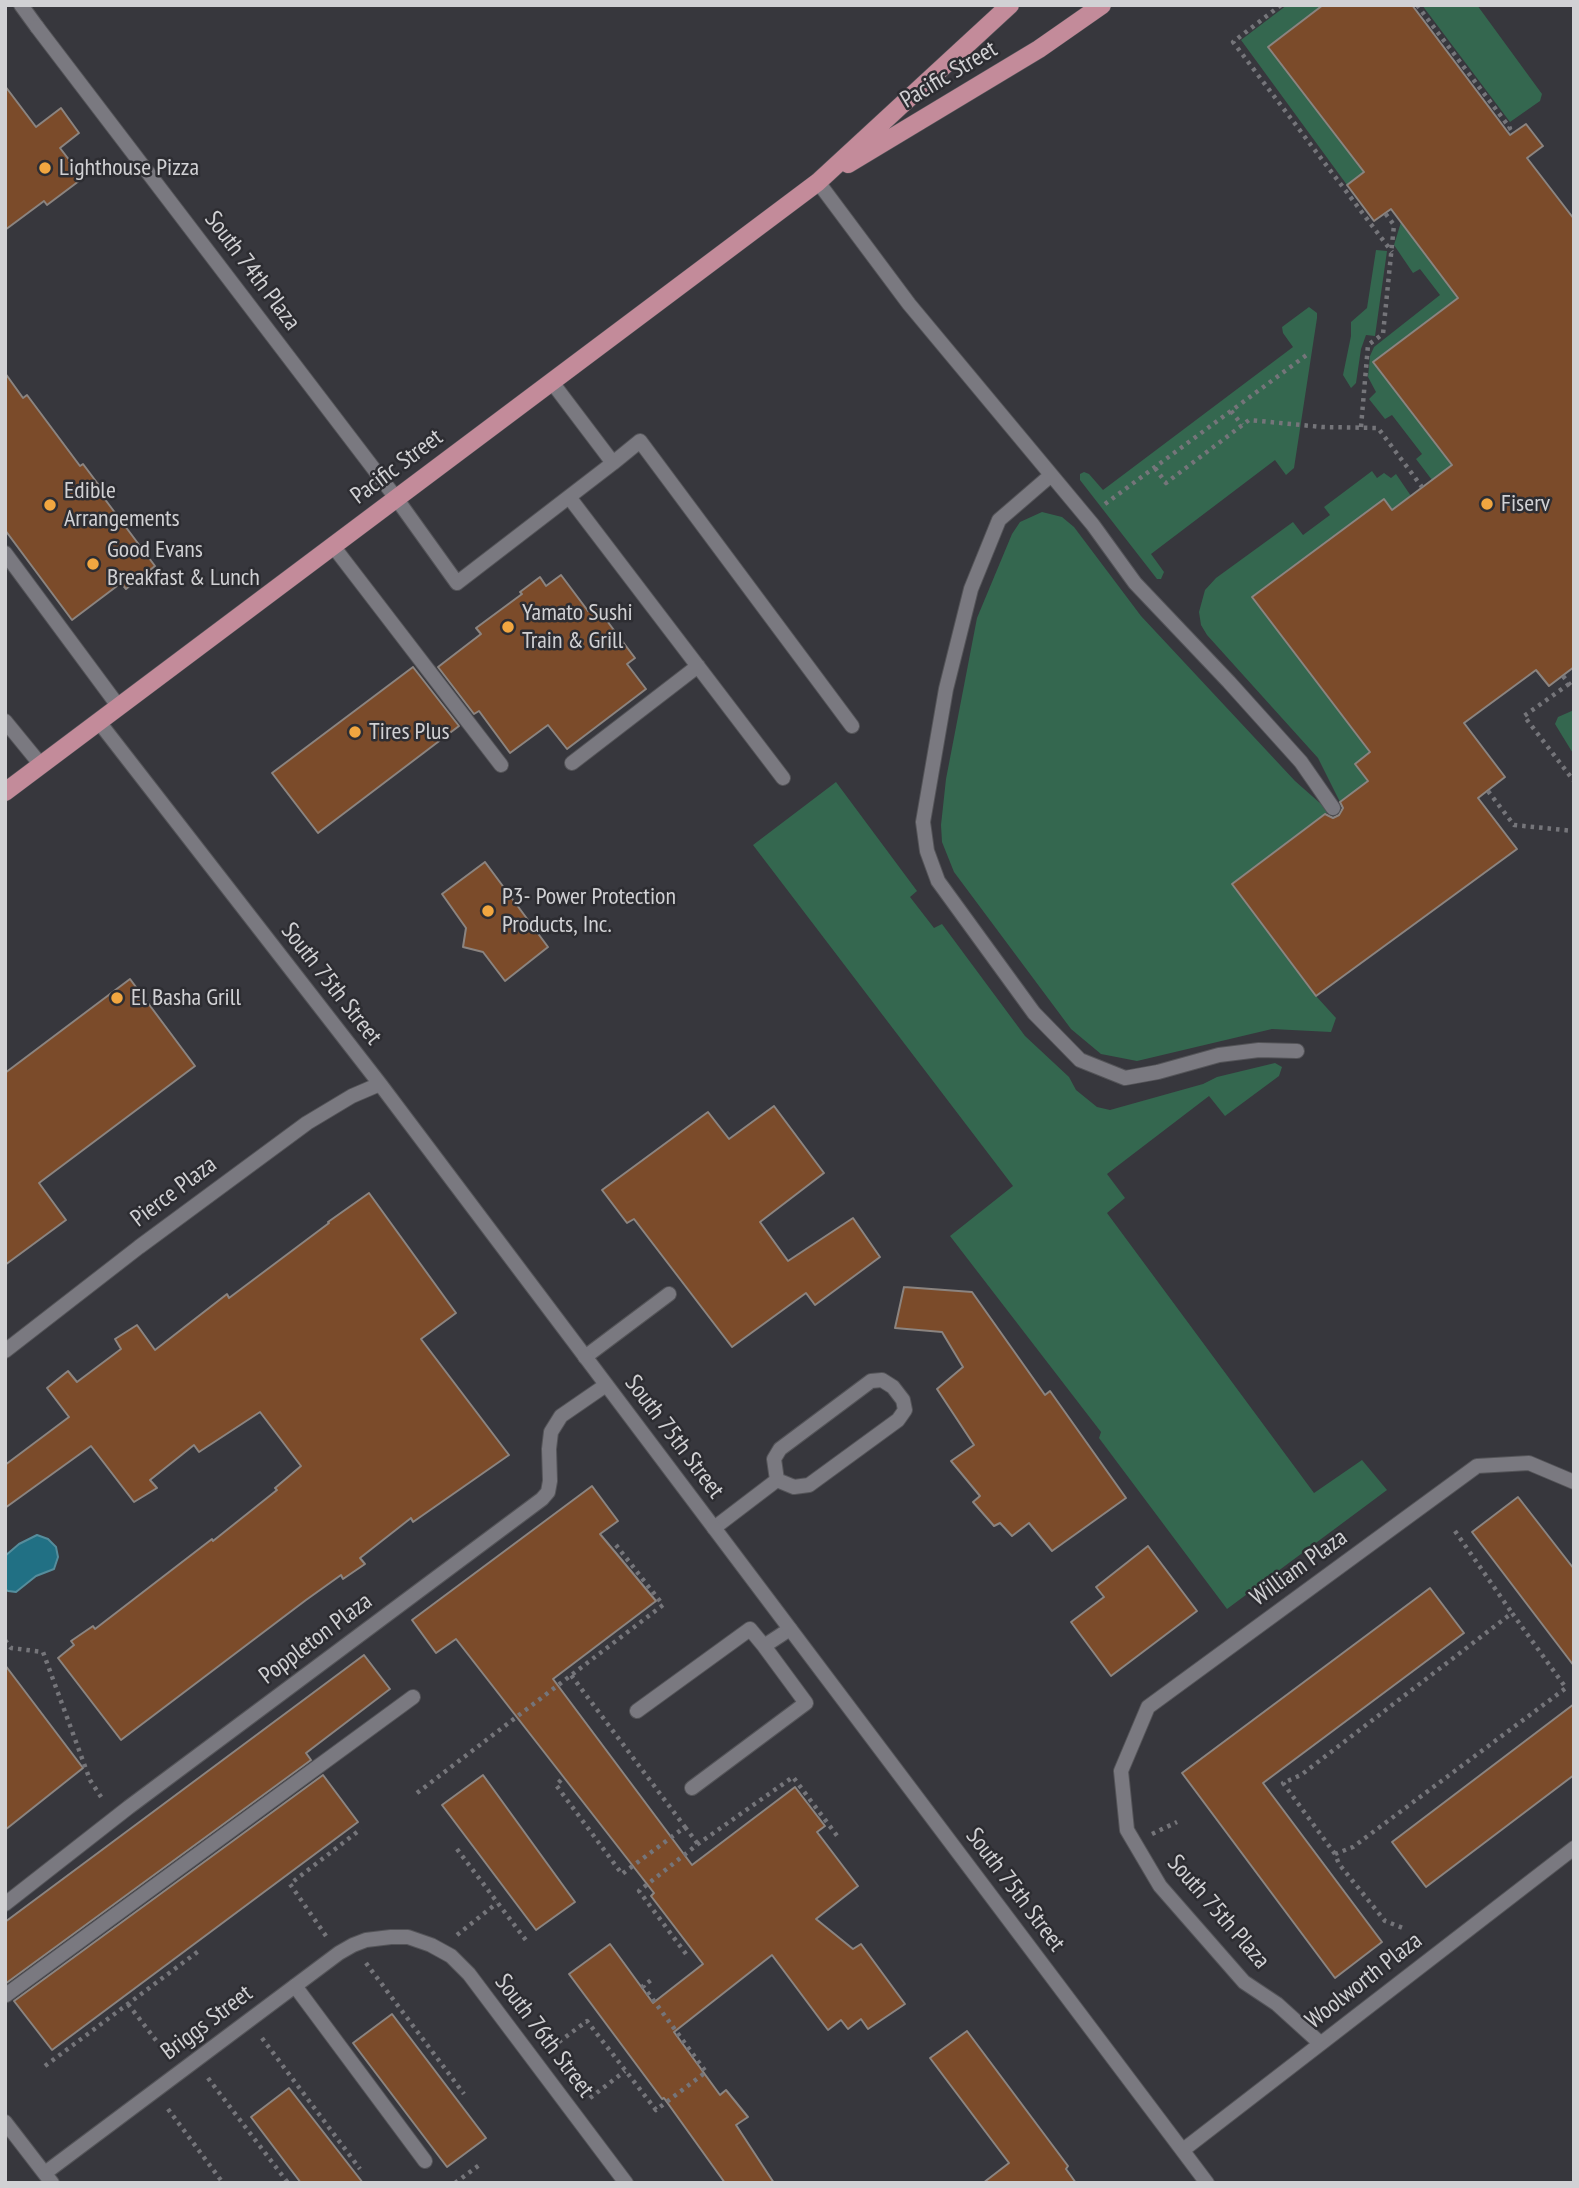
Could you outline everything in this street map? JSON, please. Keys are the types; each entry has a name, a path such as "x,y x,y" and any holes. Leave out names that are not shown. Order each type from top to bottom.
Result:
{"main road":[{"name":"Pacific Street","path":"5,792 818,181 1010,5"},
{"name":"Pacific Street","path":"818,181 982,85 1102,5"}],"street":[{"name":"South 74th Plaza","path":"21,5 396,498 457,583 569,497"},
{"path":"818,181 909,304 1093,525 1135,583 1301,762 1333,808"},
{"path":"551,381 613,463"},
{"path":"783,778 569,497 640,441 852,726"},
{"path":"1050,476 999,520 971,589 946,689 923,822 927,851 938,881 1034,1013 1080,1060 1125,1078 1219,1055 1259,1050 1297,1051"},
{"path":"333,546 501,765"},
{"path":"5,553 119,707"},
{"path":"572,763 698,666"},
{"path":"5,721 41,765"},
{"name":"South 75th Street","path":"99,722 380,1084 1207,2183"},
{"name":"Pierce Plaza","path":"5,1351 139,1247 307,1123 352,1096 380,1084"},
{"path":"585,1357 669,1294"},
{"path":"882,1380 893,1387 903,1400 905,1409 898,1420 809,1485 794,1487 777,1480 774,1459 780,1449 871,1381 882,1380"},
{"name":"Poppleton Plaza","path":"5,1904 115,1818 542,1499 548,1492 550,1481 551,1432 561,1416 606,1385"},
{"name":"William Plaza","path":"1148,1707 1477,1466 1529,1463 1574,1482"},
{"path":"714,1528 777,1480"},
{"path":"637,1711 750,1629 806,1703 692,1788"},
{"path":"764,1646 790,1629"},
{"path":"6,1995 413,1697"},
{"name":"South 75th Plaza","path":"1148,1707 1121,1771 1127,1830 1160,1886 1244,1982 1277,2004 1320,2043"},
{"name":"Woolworth Plaza","path":"1183,2150 1574,1848"},
{"name":"Briggs Street","path":"48,2178 155,2091 353,1945 391,1937 408,1937"},
{"name":"South 76th Street","path":"408,1937 439,1949 469,1974 626,2183"},
{"path":"295,1986 425,2161"},
{"path":"5,2122 48,2178"}],"path":[{"path":"1281,5 1233,42 1392,252"},
{"path":"1417,5 1510,128 1506,130"},
{"path":"1361,427 1368,345 1383,334 1394,225 1385,213"},
{"path":"1101,507 1308,354"},
{"path":"1231,411 1242,425"},
{"path":"1155,468 1166,483 1249,420 1322,427 1378,428 1422,487"},
{"path":"1563,676 1574,690"},
{"path":"1569,684 1524,716 1574,781"},
{"path":"1488,791 1514,825 1574,831"},
{"path":"1335,1854 1353,1847 1566,1688 1455,1531"},
{"path":"418,1793 663,1605 616,1545"},
{"path":"1403,1928 1385,1921 1339,1864 1335,1854 1283,1783 1301,1775 1511,1613"},
{"path":"5,1640 11,1648 43,1652 90,1780 115,1818"},
{"path":"572,1675 698,1844"},
{"path":"685,1954 639,1891 698,1844 793,1777 838,1837"},
{"path":"561,1780 556,1785 622,1874 685,1827"},
{"path":"310,1914 290,1884 361,1829"},
{"path":"457,1849 528,1943"},
{"path":"439,1949 497,1903"},
{"path":"353,1945 464,2094"},
{"path":"45,2066 200,1950"},
{"path":"534,2060 587,2021 656,2110 706,2072 643,1986 654,1978"},
{"path":"128,2004 180,2072"},
{"path":"249,2020 360,2169"},
{"path":"572,2111 625,2071"},
{"path":"155,2091 223,2183"},
{"path":"222,2096 288,2183"},
{"path":"455,2183 482,2163"}],"green space":[{"path":"1287,5 1323,5 1269,47 1364,172 1347,185 1241,40"},
{"path":"1422,5 1477,5 1542,94 1540,101 1510,122"},
{"path":"1401,222 1458,298 1374,362 1452,465 1432,480 1416,459 1422,454 1392,415 1385,419 1369,399 1376,392 1368,377 1370,356 1374,347 1440,295 1420,269 1413,273 1394,245"},
{"path":"1376,250 1387,251 1375,336 1366,335 1356,383 1351,388 1343,375 1351,322 1367,308"},
{"path":"1309,307 1317,313 1317,318 1294,468 1286,475 1275,460 1151,554 1164,572 1161,579 1157,579 1080,480 1080,474 1089,474 1103,490 1293,347 1282,327"},
{"path":"1372,471 1377,478 1384,473 1391,478 1396,474 1411,496 1392,510 1384,500 1368,781 1340,802 1318,758 1207,635 1201,625 1199,612 1205,590 1216,578 1293,522 1303,535 1330,515 1324,507"},
{"path":"1042,512 1062,517 1074,527 1141,616 1295,781 1329,811 1232,884 1316,996 1336,1018 1331,1032 1272,1029 1137,1061 1101,1054 1071,1029 954,872 942,842 941,825 946,779 977,618 1012,534 1020,522"},
{"path":"1574,710 1574,755 1555,724 1558,717"},
{"path":"836,782 917,891 910,897 934,928 942,924 1025,1036 1069,1077 1076,1090 1097,1107 1110,1110 1203,1084 1217,1077 1275,1063 1282,1067 1279,1076 1225,1116 1209,1096 1107,1174 1125,1198 1107,1213 1314,1493 1362,1460 1387,1490 1227,1609 1099,1438 1101,1432 950,1236 1013,1186 753,845"}],"water":[{"path":"37,1535 48,1539 56,1547 58,1557 54,1569 36,1576 16,1592 8,1591 5,1589 5,1556 19,1544"}],"building":[{"name":"Fiserv","path":"1323,5 1412,5 1510,135 1526,124 1543,146 1527,158 1574,219 1574,667 1549,686 1536,670 1464,723 1505,777 1478,798 1517,849 1316,996 1232,884 1325,814 1333,818 1339,815 1343,808 1340,802 1368,781 1355,764 1370,752 1252,597 1384,499 1392,510 1452,465 1373,362 1458,298 1391,209 1374,221 1347,185 1364,172 1268,47"},
{"path":"5,86 36,127 61,108 79,133 60,148 83,178 47,205 44,201 5,230"},
{"path":"5,373 23,398 27,395 80,466 83,464 104,492 101,494 155,566 126,589 121,583 72,620 5,530"},
{"path":"561,575 588,611 595,605 635,658 627,664 646,689 567,749 548,725 510,753 479,711 474,714 438,667 481,634 476,628 540,577 546,586"},
{"path":"413,667 459,726 318,833 272,773"},
{"name":"P3- Power Protection Products, Inc.","path":"485,862 548,947 505,981 483,952 463,947 466,928 442,894"},
{"path":"130,979 195,1066 39,1183 66,1220 5,1265 5,1073"},
{"path":"774,1106 824,1173 760,1222 788,1261 853,1218 880,1257 815,1305 806,1293 732,1347 634,1219 627,1223 602,1190 708,1112 729,1139"},
{"path":"369,1193 456,1313 421,1339 509,1455 413,1522 411,1518 360,1558 365,1564 343,1579 341,1575 306,1600 121,1740 58,1658 74,1645 71,1641 93,1626 95,1629 212,1539 213,1541 277,1490 275,1488 301,1466 260,1412 199,1452 194,1445 150,1480 157,1488 134,1502 91,1446 5,1508 5,1465 69,1417 47,1388 68,1371 77,1382 121,1349 115,1339 137,1325 155,1350 227,1294 229,1298"},
{"path":"904,1287 972,1292 1045,1395 1050,1391 1126,1498 1052,1551 1029,1523 1012,1536 1000,1523 994,1526 973,1502 980,1496 951,1461 974,1445 937,1389 963,1367 942,1332 895,1328"},
{"path":"592,1486 618,1521 600,1534 656,1601 553,1679 692,1865 795,1787 825,1826 817,1832 858,1886 816,1919 853,1949 861,1944 905,2004 868,2029 861,2019 848,2029 841,2020 828,2030 772,1955 674,2032 720,2095 726,2090 748,2117 736,2125 774,2183 725,2183 569,1974 610,1944 653,2003 703,1964 651,1896 654,1893 456,1639 436,1653 412,1620"},
{"path":"1518,1497 1574,1569 1574,1666 1472,1532"},
{"path":"1148,1546 1197,1611 1111,1676 1071,1622 1104,1597 1096,1587"},
{"path":"1430,1588 1464,1633 1263,1783 1382,1942 1335,1978 1182,1773"},
{"path":"364,1655 390,1689 306,1753 311,1760 5,1984 5,1922"},
{"path":"5,1665 83,1768 5,1830"},
{"path":"1574,1704 1574,1775 1426,1887 1392,1842"},
{"path":"323,1775 358,1822 52,2050 14,2001"},
{"path":"483,1775 575,1902 536,1930 442,1805"},
{"path":"392,2014 486,2138 447,2167 353,2043"},
{"path":"967,2031 1068,2166 1066,2169 1076,2183 983,2183 1009,2163 930,2058"},
{"path":"289,2088 363,2183 301,2183 251,2117"}],"place":[{"name":"Lighthouse Pizza","path":"45,168"},
{"name":"Fiserv","path":"1487,504"},
{"name":"Edible Arrangements","path":"50,505"},
{"name":"Good Evans Breakfast & Lunch","path":"93,564"},
{"name":"Yamato Sushi Train & Grill","path":"508,627"},
{"name":"Tires Plus","path":"355,732"},
{"name":"P3- Power Protection Products, Inc.","path":"488,911"},
{"name":"El Basha Grill","path":"117,998"}]}
